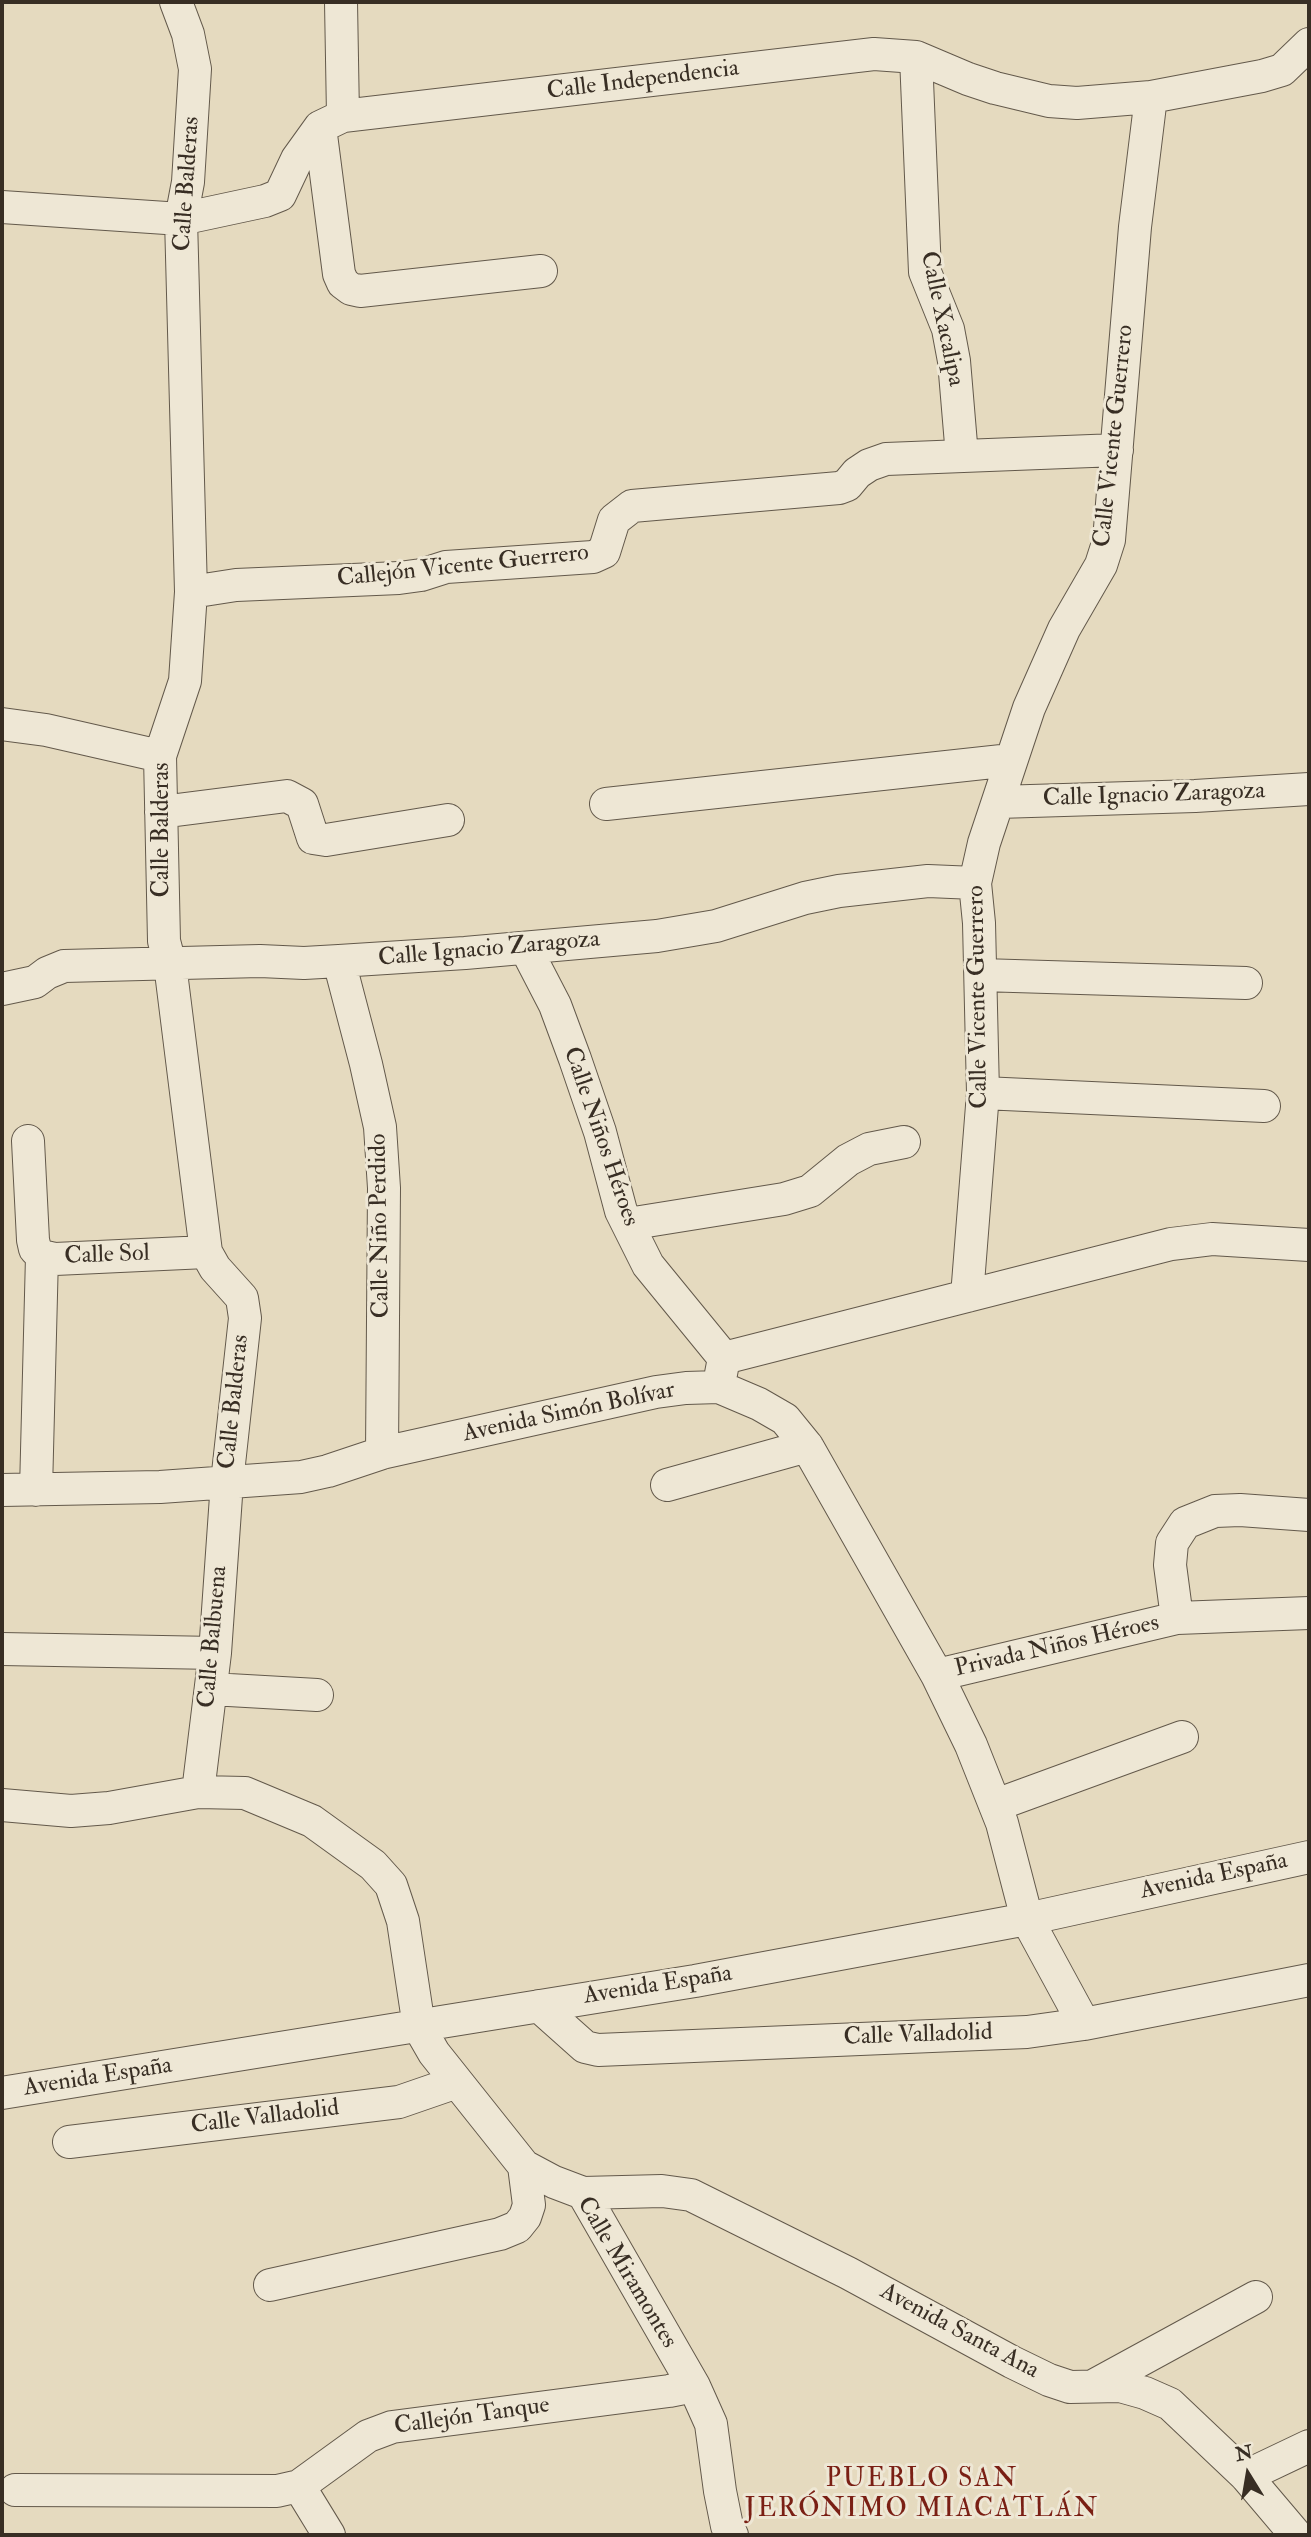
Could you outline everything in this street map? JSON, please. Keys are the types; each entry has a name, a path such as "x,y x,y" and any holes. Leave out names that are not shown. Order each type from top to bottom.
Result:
{"street":[{"name":"Calle Balderas","path":"176,2 188,34 195,69 188,182 181,219 191,592 185,681 160,757 164,941 170,964 206,1252 215,1268 242,1298 244,1318 227,1482"},
{"path":"341,2 332,122 339,274 344,283 351,289 360,291 541,271"},
{"name":"Calle Independencia","path":"332,122 874,54 916,57 968,79 1049,100 1077,103 1151,97 1273,73 1282,70 1309,44"},
{"name":"Calle Xacalipa","path":"916,57 925,271 948,329 954,361 962,456"},
{"name":"Calle Vicente Guerrero","path":"967,1296 983,1093 981,975 975,883 984,843 1029,708 1065,629 1101,565 1110,540 1135,227 1151,97"},
{"path":"2,207 181,219 265,201 280,195 297,159 332,122"},
{"name":"Callejón Vicente Guerrero","path":"191,592 236,585 399,578 446,567 593,557 604,552 614,520 632,506 839,488 847,485 857,473 869,465 886,460 1116,450"},
{"path":"2,724 46,730 160,757"},
{"path":"606,804 1010,760"},
{"name":"Calle Ignacio Zaragoza","path":"998,802 1195,796 1309,789"},
{"path":"161,812 288,796 302,804 313,838 326,840 448,820"},
{"name":"Calle Ignacio Zaragoza","path":"2,989 35,982 47,973 64,967 260,961 304,963 657,936 716,926 805,898 839,891 928,881 975,883"},
{"name":"Calle Niños Héroes","path":"526,948 555,1006 575,1059 600,1132 621,1211 648,1265 721,1373"},
{"name":"Calle Niño Perdido","path":"339,961 380,1128 384,1188 382,1453"},
{"path":"981,975 1246,983"},
{"path":"983,1093 1264,1106"},
{"name":"Calle Sol","path":"28,1142 33,1240 35,1250 42,1256 55,1259 206,1252"},
{"path":"628,1224 784,1199 810,1191 848,1160 869,1149 904,1142"},
{"name":"Avenida Simón Bolívar","path":"2,1490 160,1487 301,1477 382,1453 656,1392 685,1388 721,1373 967,1296 1187,1241 1239,1240 1309,1245"},
{"path":"36,1490 42,1256"},
{"name":"Avenida Simón Bolívar","path":"721,1373 759,1404 785,1419 807,1446 937,1675 996,1805 1027,1919 1084,2024"},
{"path":"667,1485 807,1446"},
{"name":"Calle Balbuena","path":"198,1792 215,1653 227,1482"},
{"name":"Privada Niños Héroes","path":"1177,1618 1170,1565 1172,1543 1185,1523 1214,1511 1309,1515"},
{"name":"Privada Niños Héroes","path":"937,1675 1177,1618 1309,1613"},
{"path":"2,1649 215,1653"},
{"path":"211,1689 317,1695"},
{"path":"996,1805 1182,1737"},
{"path":"2,1805 71,1811 109,1808 198,1792 245,1793 312,1821 373,1865 391,1885 403,1921 419,2027"},
{"name":"Avenida España","path":"2,2093 695,1981 1027,1919 1309,1857"},
{"name":"Calle Valladolid","path":"538,2006 585,2047 598,2050 1027,2032 1084,2024 1309,1980"},
{"name":"Calle Miramontes","path":"419,2027 434,2053 524,2166 583,2193 694,2386 711,2424 720,2491 727,2526 732,2535"},
{"name":"Calle Valladolid","path":"69,2142 399,2102 457,2082"},
{"path":"270,2285 500,2234 517,2227 529,2205 524,2166"},
{"name":"Avenida Santa Ana","path":"583,2193 662,2191 691,2195 848,2273 1012,2362 1070,2387 1120,2386 1170,2404 1246,2476 1296,2535"},
{"path":"1092,2386 1256,2297"},
{"name":"Callejón Tanque","path":"15,2490 246,2493 277,2491 299,2486 368,2436 392,2427 694,2386"},
{"path":"1246,2476 1309,2446"},
{"path":"299,2486 329,2535"}],"district":[{"name":"PUEBLO SAN JERÓNIMO MIACATLÁN","path":"922,2495"}]}
